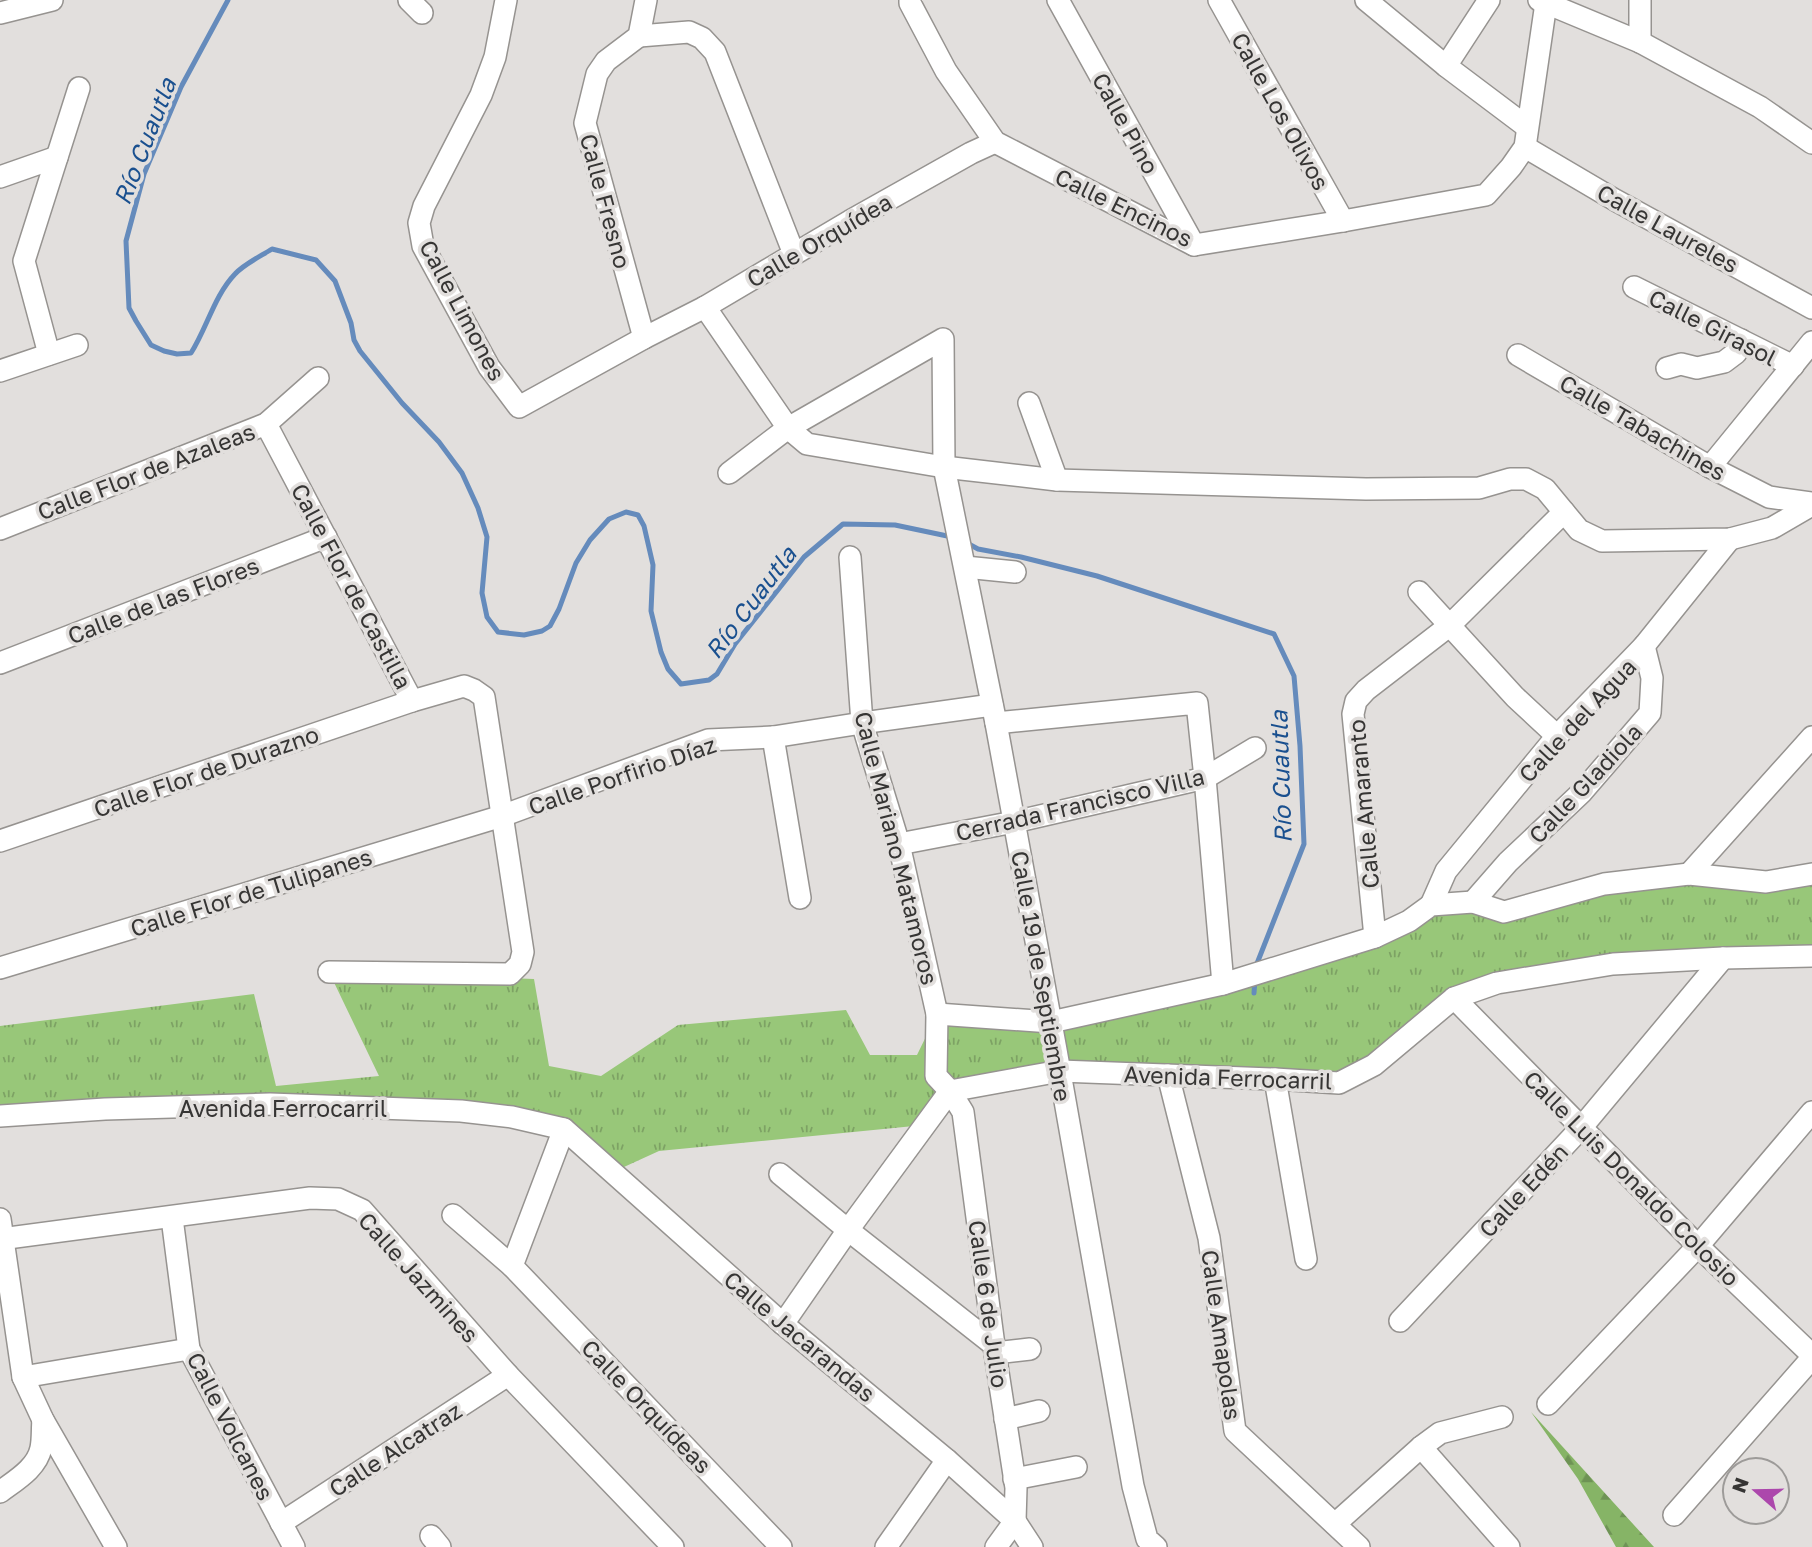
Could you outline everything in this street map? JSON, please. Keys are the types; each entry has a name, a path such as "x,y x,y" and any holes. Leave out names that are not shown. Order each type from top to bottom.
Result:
{"street":[{"path":"0,13 52,0"},
{"name":"Calle Limones","path":"506,0 495,57 481,94 424,206 419,223 423,246 489,367 519,407 643,338"},
{"path":"646,0 639,36 689,32 702,38 715,52 794,254"},
{"name":"Calle Encinos","path":"910,0 946,71 995,142 1194,245 1343,222 1486,195 1511,167 1526,137"},
{"name":"Calle Pino","path":"1058,0 1194,245"},
{"name":"Calle Los Olivos","path":"1219,0 1343,222"},
{"name":"Calle Laureles","path":"1366,0 1446,65 1526,137 1615,200 1812,308"},
{"path":"1446,65 1489,0"},
{"path":"1640,0 1640,42"},
{"path":"1526,137 1543,1 1640,42 1760,107 1812,143"},
{"name":"Calle Fresno","path":"639,36 606,61 597,74 585,123 643,338"},
{"path":"50,354 24,261 79,88"},
{"name":"Calle Orquídea","path":"643,338 705,307 971,153 995,142"},
{"path":"0,177 57,157"},
{"name":"Calle Girasol","path":"1634,287 1793,366"},
{"path":"705,307 788,428 807,444 944,467 1057,480 1029,403"},
{"name":"Calle 19 de Septiembre","path":"788,428 943,339 944,467 994,714 1133,1486 1147,1539 1156,1547"},
{"path":"1667,368 1681,363 1697,368 1724,362 1735,353 1741,340"},
{"path":"1710,467 1812,342"},
{"path":"0,371 77,345"},
{"name":"Calle Tabachines","path":"1518,355 1710,467 1769,497 1812,504"},
{"name":"Calle Flor de Azaleas","path":"0,529 266,424 318,377"},
{"name":"Calle Flor de Castilla","path":"266,424 412,701 464,687 484,697 523,952 520,964 510,974 329,972"},
{"path":"729,473 788,428"},
{"name":"Calle Tabachines","path":"1057,480 1366,489 1479,488 1510,479 1526,479 1545,489 1579,530 1602,541 1730,539 1772,528 1812,504"},
{"path":"1769,497 1772,528"},
{"name":"Calle Amaranto","path":"1375,937 1353,714 1356,701 1366,690 1449,626 1564,512"},
{"name":"Calle de las Flores","path":"0,663 326,537"},
{"name":"Calle del Agua","path":"1431,905 1446,871 1557,736 1644,646 1730,539"},
{"name":"Calle Mariano Matamoros","path":"850,557 862,723 900,844 937,1014 936,1076 950,1091"},
{"path":"965,567 1015,572"},
{"path":"1419,592 1557,736"},
{"name":"Calle Gladiola","path":"1473,902 1508,862 1582,792 1650,713 1652,678 1644,646"},
{"name":"Calle Flor de Durazno","path":"0,841 412,701"},
{"name":"Calle Porfirio Díaz","path":"502,816 708,740 773,737 862,723 1197,703 1205,778"},
{"path":"773,737 800,898"},
{"path":"1689,874 1812,737"},
{"name":"Cerrada Francisco Villa","path":"900,844 1014,822 1205,778 1255,748"},
{"path":"1205,778 1223,984"},
{"name":"Calle Flor de Tulipanes","path":"0,968 502,816"},
{"path":"937,1014 1051,1022 1223,984 1375,937 1409,921 1431,905 1473,902 1504,912 1604,884 1689,874 1766,882 1812,874"},
{"name":"Avenida Ferrocarril","path":"950,1091 1060,1071 1339,1083 1374,1065 1454,998 1497,982 1613,964 1812,956"},
{"name":"Calle Edén","path":"1400,1321 1581,1128 1723,958"},
{"name":"Calle Luis Donaldo Colosio","path":"1454,998 1698,1246 1812,1357"},
{"name":"Calle Amapolas","path":"1168,1075 1209,1238 1235,1431 1359,1547"},
{"path":"1275,1079 1306,1259"},
{"path":"783,1324 950,1091"},
{"name":"Calle 6 de Julio","path":"950,1091 963,1112 1016,1488 1015,1521"},
{"name":"Avenida Ferrocarril","path":"0,1116 105,1109 270,1104 461,1111 512,1117 564,1129"},
{"path":"1548,1404 1698,1246 1812,1112"},
{"path":"512,1266 564,1129"},
{"name":"Calle Jacarandas","path":"564,1129 783,1324 947,1460 1015,1521 1032,1547"},
{"path":"780,1174 995,1349 1030,1349"},
{"name":"Calle Jazmines","path":"1,1233 172,1217 310,1198 338,1199 362,1210 508,1375 673,1547"},
{"name":"Calle Orquídeas","path":"453,1215 512,1266 781,1547"},
{"name":"Calle Volcanes","path":"172,1217 189,1349 294,1547"},
{"path":"1,1233 23,1377 43,1420 116,1547"},
{"path":"23,1377 189,1349"},
{"path":"1674,1515 1812,1357"},
{"name":"Calle Alcatraz","path":"281,1524 508,1375"},
{"path":"1005,1419 1040,1411"},
{"path":"1335,1524 1440,1433 1502,1417"},
{"path":"0,1492 30,1469 36,1460 41,1448 43,1420"},
{"path":"1421,1447 1509,1547"},
{"path":"887,1547 947,1460"},
{"path":"1014,1479 1076,1468"},
{"path":"996,1547 1015,1521"}],"green space":[{"path":"1812,874 1812,956 1497,983 1339,1083 1060,1071 950,1091 924,1125 659,1151 613,1172 564,1129 461,1111 0,1117 0,1026 254,994 276,1086 379,1076 329,972 534,979 549,1066 601,1076 678,1025 846,1010 870,1055 917,1055 937,1014 1051,1022 1223,984 1431,905 1505,912 1604,884"},
{"path":"1531,1412 1654,1547 1616,1547 1578,1479"}],"waterway":[{"name":"Río Cuautla","path":"228,0 181,87 144,174 126,241 129,308 151,345 177,354 191,353 222,292 243,267 272,249 316,260 335,281 360,351 402,403 439,442 462,473 478,508 487,537 482,593 487,617 498,632 524,635 542,631 550,626 576,563 590,540 609,519 626,512 638,515 644,526 653,565 651,611 661,652 668,669 681,684 709,680 717,674 735,644 804,557 843,524 895,525 952,537"},
{"name":"Río Cuautla","path":"965,542 978,549 1097,576 1274,634 1294,676 1304,844 1256,966"},
{"name":"Río Cuautla","path":"1254,993 1255,979"}]}
